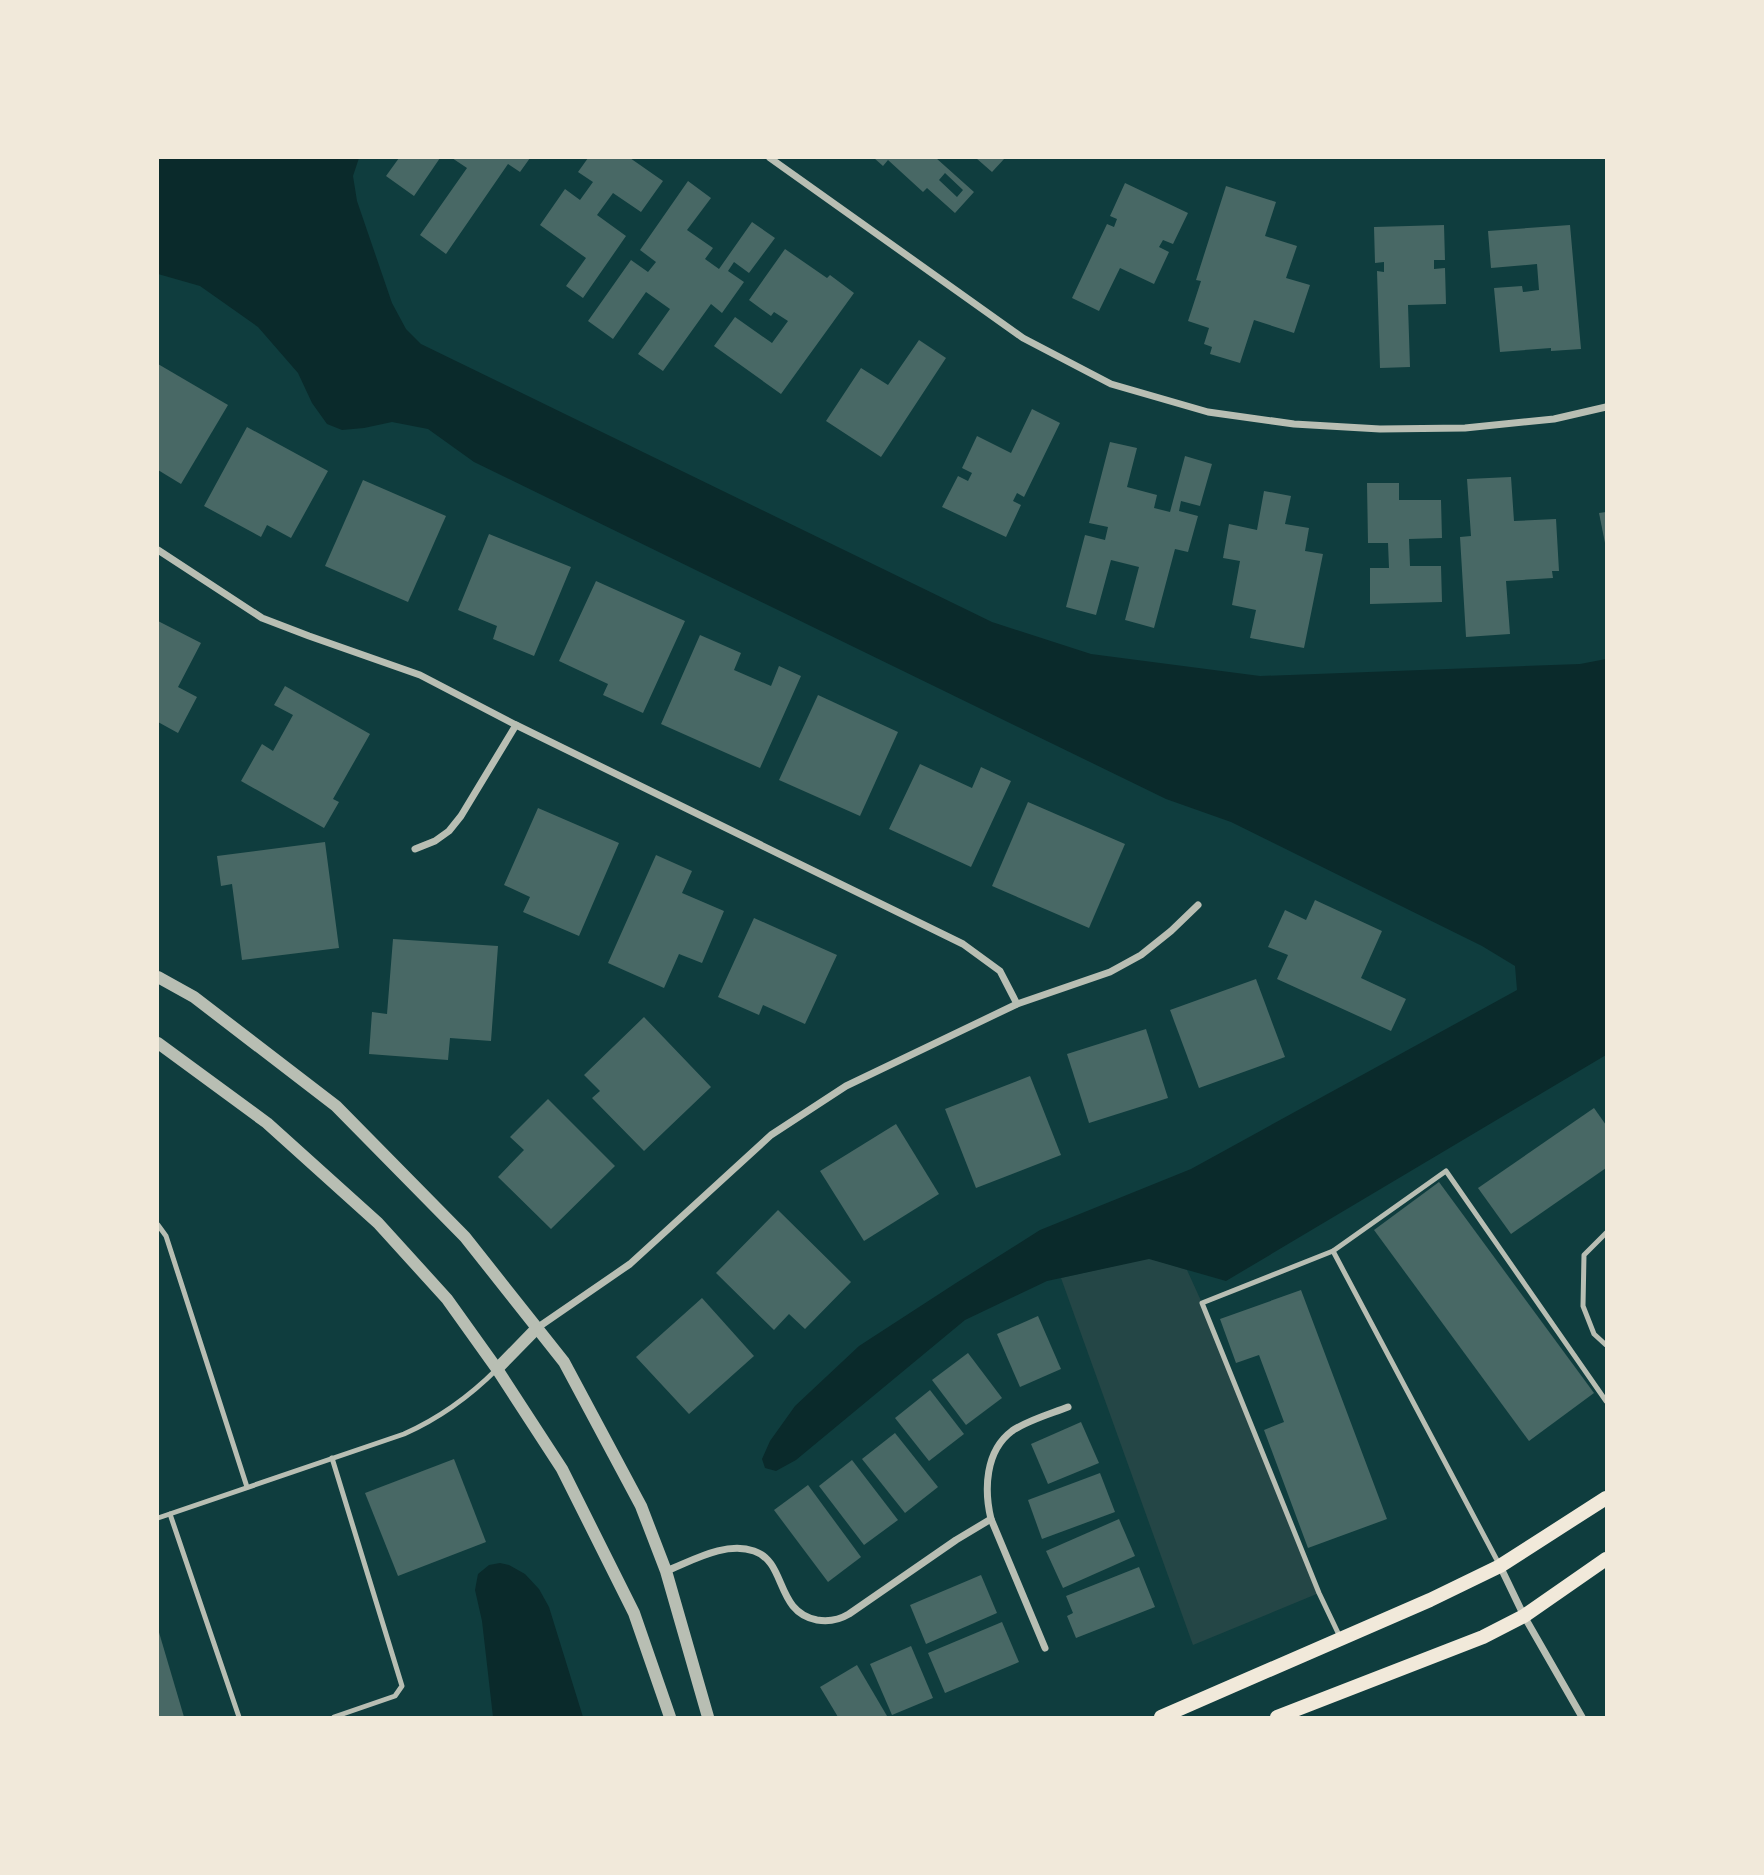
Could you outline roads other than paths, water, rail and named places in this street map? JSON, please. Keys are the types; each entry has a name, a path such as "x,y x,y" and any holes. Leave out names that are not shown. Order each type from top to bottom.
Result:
{"main road":[{"path":"1161,1717 1341,1640 1500,1566 1606,1498"},
{"path":"1277,1717 1483,1637 1524,1616 1606,1559"}],"street":[{"path":"770,158 1023,338 1111,384 1208,412 1294,424 1380,429 1465,428 1554,419 1606,407"},
{"path":"158,550 262,618 420,675 516,725 963,944 1000,971 1017,1004"},
{"path":"415,849 435,841 449,831 461,816 516,725"},
{"path":"497,1369 537,1328 630,1265 771,1135 846,1086 1017,1004 1110,972 1141,955 1198,905"},
{"path":"158,977 194,997 336,1106 465,1237 564,1362 641,1506 666,1571 708,1717"},
{"path":"158,1043 267,1123 378,1223 447,1298 562,1469 634,1613 670,1717"},
{"path":"1045,1648 991,1519 988,1475 991,1461 1011,1432 1026,1423 1068,1407"},
{"path":"666,1571 716,1552 732,1548 750,1550 769,1561 789,1602 803,1615 819,1621 835,1620 849,1614 991,1519"},
{"path":"1500,1566 1524,1616 1582,1717"}],"lane":[{"path":"1341,1640 1319,1593 1202,1303 1333,1251 1446,1171 1606,1401"},
{"path":"158,1225 166,1236 247,1488"},
{"path":"1606,1233 1584,1255 1583,1306 1594,1334 1606,1345"},
{"path":"1333,1251 1500,1566"},
{"path":"158,1518 404,1434 451,1409 480,1387 497,1369"},
{"path":"332,1458 402,1686 394,1696 334,1717"},
{"path":"170,1514 239,1717"}]}
